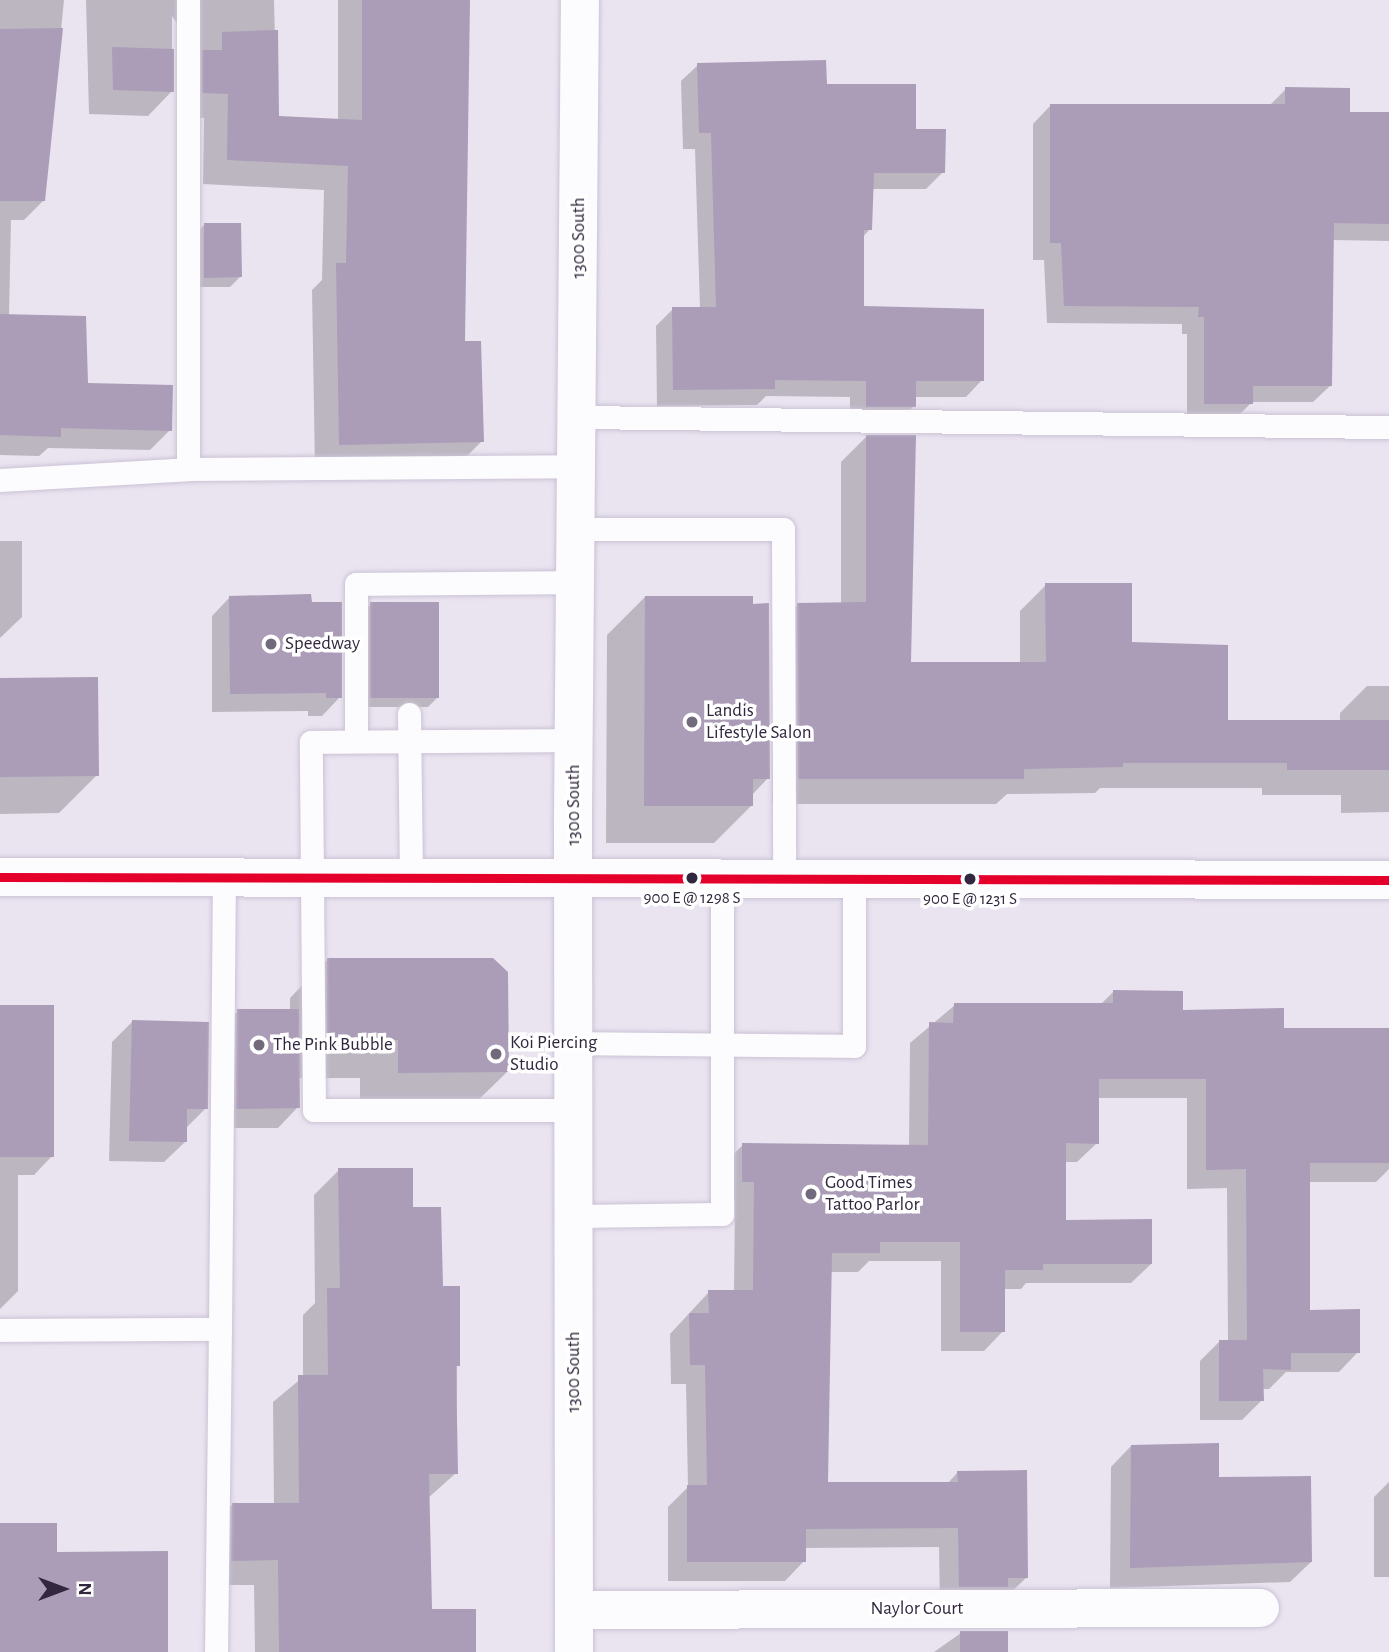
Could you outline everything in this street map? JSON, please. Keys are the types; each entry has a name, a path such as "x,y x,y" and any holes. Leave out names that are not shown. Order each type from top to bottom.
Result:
{"street":[{"name":"1300 South","path":"574,1652 573,880 580,0"},
{"path":"0,877 1389,880"},
{"name":"Naylor Court","path":"574,1610 1260,1608"}],"lane":[{"path":"188,0 188,469"},
{"path":"578,417 1389,427"},
{"path":"0,480 188,469 578,466"},
{"path":"577,529 783,529 784,880"},
{"path":"356,741 356,584 576,582"},
{"path":"408,714 411,741 411,876"},
{"path":"573,1110 314,1110 312,742 574,740"},
{"path":"216,1652 224,877"},
{"path":"573,1216 722,1214 722,880"},
{"path":"573,1043 854,1046 854,880"},
{"path":"0,1330 220,1329"}],"building":[{"path":"362,0 470,0 465,341 481,341 484,442 339,445 336,263 346,263 348,166 227,160 228,94 202,93 202,50 222,50 222,32 278,30 279,116 362,120"},
{"path":"63,28 45,201 0,201 0,29"},
{"path":"112,47 174,49 174,92 113,90"},
{"path":"826,60 827,84 916,84 916,129 946,129 945,173 874,173 872,230 864,230 864,306 984,309 984,381 916,381 916,407 866,407 866,381 775,380 775,389 673,390 672,307 716,307 711,133 699,133 697,63"},
{"path":"1285,87 1350,88 1350,112 1389,112 1389,224 1334,223 1332,386 1253,386 1253,404 1204,404 1204,317 1198,317 1199,307 1064,306 1061,243 1050,243 1050,104 1285,104"},
{"path":"204,223 241,223 242,277 204,278"},
{"path":"0,314 86,316 88,383 173,385 172,431 61,428 61,437 0,435"},
{"path":"866,435 916,435 911,662 1046,662 1045,583 1132,583 1132,642 1228,645 1228,720 1389,720 1389,770 1287,770 1287,763 1123,763 1123,767 1024,769 1024,779 798,779 797,603 866,602"},
{"name":"Speedway","path":"311,594 312,602 342,602 342,698 326,698 326,693 230,694 229,596"},
{"path":"645,596 753,596 753,604 769,603 770,779 753,779 753,806 644,806"},
{"name":"Speedway","path":"370,602 439,602 439,698 370,698"},
{"path":"98,677 99,776 0,777 0,678"},
{"path":"327,958 493,958 508,972 509,1072 398,1073 398,1040 327,1041"},
{"path":"1113,990 1183,991 1183,1010 1284,1008 1284,1028 1389,1028 1389,1163 1310,1163 1310,1310 1360,1309 1360,1353 1291,1353 1291,1370 1263,1369 1264,1401 1219,1401 1219,1340 1247,1340 1246,1169 1206,1170 1206,1079 1099,1079 1099,1144 1066,1143 1066,1220 1152,1219 1152,1264 1043,1264 1043,1270 1005,1270 1005,1332 960,1332 960,1242 880,1242 880,1253 832,1253 828,1482 958,1482 957,1471 1027,1470 1028,1578 1008,1578 1008,1587 959,1587 958,1528 806,1529 806,1562 687,1562 687,1485 707,1485 705,1365 690,1365 689,1313 709,1313 708,1290 753,1290 754,1182 742,1182 742,1143 928,1145 929,1022 953,1023 954,1003 1113,1003"},
{"path":"0,1005 54,1005 54,1157 0,1157"},
{"path":"237,1009 299,1009 300,1108 236,1109"},
{"path":"132,1020 209,1022 208,1109 187,1109 187,1142 129,1141"},
{"path":"338,1168 413,1168 413,1207 441,1207 443,1286 460,1286 460,1366 456,1366 458,1474 429,1474 432,1609 476,1609 476,1652 279,1652 278,1560 231,1561 232,1503 299,1503 298,1375 328,1375 327,1288 340,1288"},
{"path":"1219,1443 1219,1477 1311,1476 1312,1562 1130,1568 1131,1445"},
{"path":"0,1523 57,1523 57,1552 168,1551 168,1652 0,1652"},
{"path":"960,1631 1008,1631 1008,1652 960,1652"}],"transit line":[{"path":"0,877 1389,880"}],"place":[{"name":"Speedway","path":"271,644"},
{"name":"Landis Lifestyle Salon","path":"692,722"},
{"name":"900 E @ 1298 S","path":"692,878"},
{"name":"900 E @ 1231 S","path":"970,879"},
{"name":"The Pink Bubble","path":"259,1045"},
{"name":"Koi Piercing Studio","path":"496,1054"},
{"name":"Good Times Tattoo Parlor","path":"811,1194"}]}
